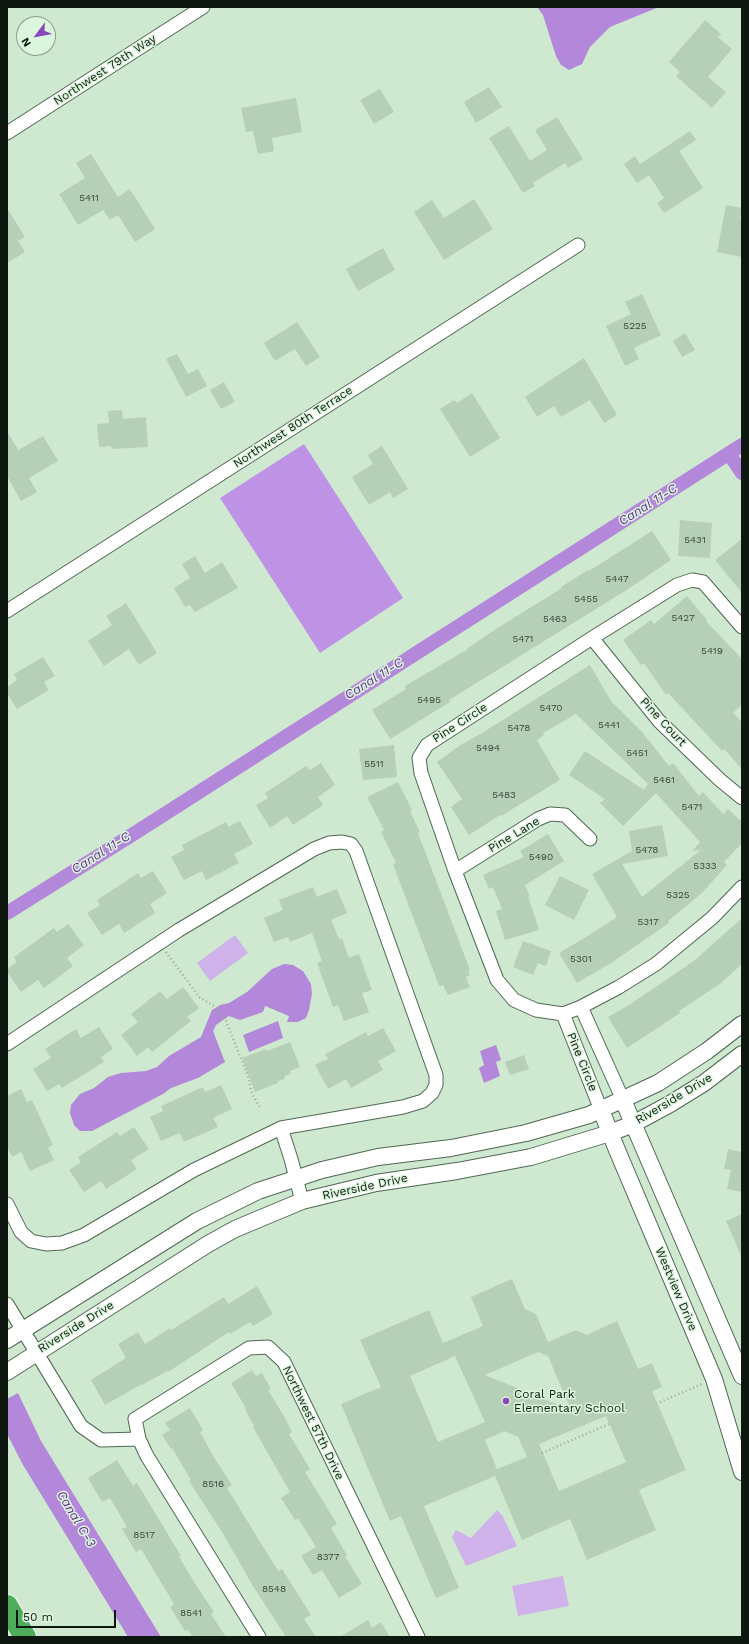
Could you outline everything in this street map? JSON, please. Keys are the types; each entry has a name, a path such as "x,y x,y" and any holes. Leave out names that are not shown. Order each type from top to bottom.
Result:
{"highway":[{"path":"7,1606 25,1637"}],"street":[{"name":"Northwest 79th Way","path":"7,133 203,7"},
{"name":"Northwest 80th Terrace","path":"7,611 578,245"},
{"name":"Pine Circle","path":"742,627 704,582 692,580 677,585 427,745 419,758 421,773 455,871 497,980 514,1000 536,1010 563,1014 581,1007 618,987 656,964 712,918 742,887"},
{"name":"Pine Court","path":"592,638 660,721 720,780 742,798"},
{"name":"Pine Lane","path":"455,871 538,819 550,814 565,814 590,839"},
{"path":"7,1044 159,943 314,849 329,843 342,842 351,844 356,851 436,1075 436,1085 432,1093 423,1101 403,1107 281,1128 194,1170 84,1236 62,1243 46,1244 31,1241 21,1232 7,1204"},
{"name":"Pine Circle","path":"581,1007 623,1100"},
{"name":"Pine Circle","path":"563,1014 601,1110"},
{"name":"Riverside Drive","path":"7,1340 146,1252 212,1213 258,1191 322,1170 378,1158 451,1148 526,1133 601,1110 664,1079 707,1051 742,1024"},
{"name":"Riverside Drive","path":"7,1372 208,1244 235,1229 302,1201 376,1183 457,1171 531,1157 610,1133 634,1124 670,1104 704,1083 742,1054"},
{"path":"623,1100 742,1376"},
{"name":"Westview Drive","path":"601,1110 714,1379 742,1472"},
{"path":"281,1128 302,1201"},
{"path":"7,1304 81,1426 101,1440 139,1439"},
{"name":"Northwest 57th Drive","path":"259,1637 147,1456 139,1439 135,1419 249,1348 268,1347 284,1362 418,1637"}],"path":[{"path":"159,943 199,997 214,1006 226,1021 248,1076 252,1094 261,1109"},
{"path":"660,1402 714,1379"},
{"path":"542,1452 609,1424"}],"shaded area":[{"path":"304,444 403,598 320,653 220,498"},
{"path":"235,935 248,953 210,981 197,963"},
{"path":"497,1510 502,1515 517,1546 466,1566 452,1537 456,1530 471,1538"},
{"path":"563,1576 569,1606 518,1616 512,1586"}],"water":[{"path":"537,7 659,7 610,27 590,47 582,64 569,70 561,65 556,56 543,15"},
{"path":"284,964 293,965 303,971 311,984 312,994 306,1018 298,1022 287,1022 289,1016 265,1006 263,1012 240,1020 229,1016 216,1025 213,1031 225,1062 198,1078 171,1088 163,1094 92,1131 80,1131 74,1125 70,1113 71,1105 80,1094 94,1088 108,1077 121,1073 146,1071 157,1067 169,1056 201,1037 212,1010 220,1005 229,1003 247,992 272,969"},
{"path":"278,1021 283,1038 249,1052 243,1035"},
{"path":"496,1045 501,1060 496,1062 500,1076 484,1083 479,1068 484,1065 480,1051"},
{"name":"Canal C-3","path":"18,1393 41,1441 161,1637 128,1637 23,1465 7,1434 7,1399"}],"building":[{"path":"705,20 721,34 718,37 732,49 708,77 726,92 712,108 676,76 680,72 669,62"},
{"path":"489,87 502,107 476,123 464,102"},
{"path":"380,89 394,112 374,124 360,100"},
{"path":"296,98 302,132 272,138 274,151 258,154 253,131 246,132 241,108"},
{"path":"557,117 583,159 568,168 565,163 533,183 535,186 523,193 489,138 509,126 530,161 547,150 535,130"},
{"path":"690,131 696,140 679,151 703,188 664,213 657,203 664,198 649,175 637,183 624,164 635,156 640,164"},
{"path":"91,154 118,197 130,189 155,229 135,242 118,215 110,220 103,210 78,225 59,194 85,178 76,163"},
{"path":"474,199 493,229 444,260 414,212 432,200 444,218"},
{"path":"726,205 742,208 740,219 742,220 742,257 717,252"},
{"path":"7,208 25,237 18,241 25,252 7,263"},
{"path":"383,248 395,270 358,291 346,269"},
{"path":"642,294 661,335 634,348 639,359 625,366 606,326 631,314 625,302"},
{"path":"297,322 320,357 306,366 295,349 275,361 264,343"},
{"path":"685,333 695,350 682,357 673,341"},
{"path":"177,354 188,374 198,369 207,386 186,397 166,359"},
{"path":"584,358 617,415 604,423 590,400 561,417 554,406 537,417 525,397"},
{"path":"224,382 235,402 221,409 210,390"},
{"path":"472,393 500,438 470,457 440,409 454,400 457,403"},
{"path":"122,410 123,419 146,417 148,447 112,449 111,446 99,447 97,424 109,423 108,411"},
{"path":"7,431 18,450 43,436 58,461 29,478 37,492 21,501 7,476"},
{"path":"382,446 408,489 393,498 390,492 369,505 352,477 373,464 368,455"},
{"path":"680,520 712,523 710,558 678,556"},
{"path":"652,531 671,560 625,591 449,700 450,702 390,739 372,710 406,689 405,686 468,649 496,629 562,588 561,587"},
{"path":"742,539 742,593 715,560"},
{"path":"195,556 205,573 222,562 238,588 195,612 190,605 185,607 174,588 190,578 182,564"},
{"path":"687,596 707,620 706,621 742,659 742,704 733,713 742,722 742,769 724,749 722,751 668,693 666,695 644,663 641,665 623,640 651,620 654,624"},
{"path":"126,603 157,653 139,665 129,649 104,666 88,641 112,625 106,616"},
{"path":"43,657 55,676 44,682 49,690 17,709 7,693 7,687 17,680 14,674"},
{"path":"590,665 611,701 642,732 669,766 673,763 699,796 703,792 723,814 728,809 742,822 742,843 724,862 727,865 702,893 668,921 669,923 611,963 577,983 559,953 617,917 592,874 632,851 629,831 662,825 668,856 622,864 642,897 701,850 692,851 700,842 656,793 623,826 600,803 605,799 569,775 585,751 644,790 648,784 576,714 543,733 544,735 537,740 560,780 469,835 451,807 462,799 437,762 462,744"},
{"path":"394,745 397,777 363,780 359,749"},
{"path":"321,763 335,785 318,797 323,805 293,825 287,816 270,828 256,805 268,798 265,793 306,766 310,770"},
{"path":"398,782 412,810 410,811 420,832 418,833 470,970 468,971 470,975 466,977 470,987 448,995 443,985 439,986 393,864 396,863 381,832 384,830 367,797"},
{"path":"240,821 253,844 234,854 239,863 206,880 202,871 184,880 171,857 184,850 182,845 226,822 228,827"},
{"path":"548,834 564,861 525,885 530,897 528,896 539,930 505,940 496,911 502,909 493,887 489,889 483,875 524,857 520,851"},
{"path":"153,871 167,893 150,904 155,913 124,933 119,924 102,935 87,913 100,905 97,900 138,873 141,878"},
{"path":"560,876 589,890 574,920 545,905"},
{"path":"313,887 317,897 337,889 347,913 331,920 339,939 342,938 349,958 359,954 372,990 362,993 369,1012 344,1021 338,1005 333,1007 317,963 322,961 312,933 290,942 288,937 274,942 264,918 283,910 279,900"},
{"path":"742,918 742,964 721,983 679,1011 680,1013 627,1048 608,1017 629,1005 695,960"},
{"path":"68,924 84,945 67,958 73,966 44,988 38,980 21,992 7,972 7,969 17,962 14,957 54,928 57,932"},
{"path":"523,941 551,951 546,966 538,963 533,975 513,967"},
{"path":"183,987 199,1008 187,1017 191,1021 152,1052 148,1047 137,1056 121,1035 138,1022 131,1014 160,991 167,999"},
{"path":"99,1027 113,1049 101,1057 104,1062 62,1088 59,1084 47,1091 33,1069 51,1058 45,1049 76,1029 81,1038"},
{"path":"383,1028 396,1051 378,1061 383,1070 351,1088 346,1079 328,1089 315,1065 328,1059 325,1054 366,1032 368,1036"},
{"path":"290,1042 300,1067 290,1071 291,1074 284,1076 285,1079 278,1081 278,1083 255,1092 242,1058 266,1049 267,1051"},
{"path":"524,1055 529,1069 510,1075 505,1062"},
{"path":"221,1085 232,1109 213,1118 218,1127 184,1142 180,1133 161,1141 150,1117 163,1111 161,1106 203,1087 205,1092"},
{"path":"21,1089 27,1102 32,1100 53,1145 48,1148 54,1160 30,1171 21,1152 12,1157 7,1146 7,1096"},
{"path":"134,1127 149,1149 131,1160 137,1169 106,1189 101,1181 84,1192 69,1170 81,1162 78,1157 117,1132 120,1136"},
{"path":"728,1149 742,1152 742,1192 727,1189 731,1170 724,1169"},
{"path":"742,1214 742,1258 726,1221"},
{"path":"512,1279 525,1309 536,1314 548,1342 576,1330 587,1335 617,1321 638,1369 652,1363 662,1387 652,1391 686,1470 639,1490 656,1530 587,1560 570,1519 522,1540 495,1476 424,1506 459,1588 436,1598 401,1516 390,1521 341,1404 381,1387 360,1340 429,1310 443,1343 483,1326 471,1297","holes":["538,1352 548,1356 571,1410 485,1375","455,1356 485,1422 438,1442 410,1376","606,1416 626,1462 559,1491 539,1444","504,1431 518,1437 527,1457 497,1469 485,1440"]},
{"path":"257,1286 273,1314 253,1326 250,1322 230,1334 229,1332 168,1372 167,1371 142,1384 105,1405 91,1380 126,1358 118,1344 138,1332 145,1344 170,1328 171,1330 224,1297 228,1304"},
{"path":"252,1370 256,1376 262,1373 271,1389 268,1390 292,1432 289,1434 310,1469 305,1472 337,1524 331,1528 347,1555 345,1556 362,1584 339,1598 322,1570 313,1575 301,1556 316,1547 298,1518 295,1520 281,1498 290,1492 253,1427 254,1426 245,1409 246,1408 231,1383"},
{"path":"190,1408 203,1430 200,1432 232,1485 227,1488 278,1571 282,1569 311,1615 304,1619 316,1637 286,1637 189,1481 191,1480 172,1448 171,1449 162,1435 170,1430 165,1423"},
{"path":"117,1460 133,1486 137,1483 181,1556 179,1557 214,1612 211,1614 226,1637 193,1637 188,1630 185,1631 170,1607 174,1604 141,1549 136,1552 122,1529 127,1527 110,1498 102,1502 88,1478"},
{"path":"368,1620 372,1628 381,1622 390,1637 340,1637"}],"waterway":[{"name":"Canal 11-C","path":"7,913 135,833 742,445"},
{"path":"729,454 742,473"}],"place":[{"name":"Coral Park Elementary School","path":"506,1401"}]}
